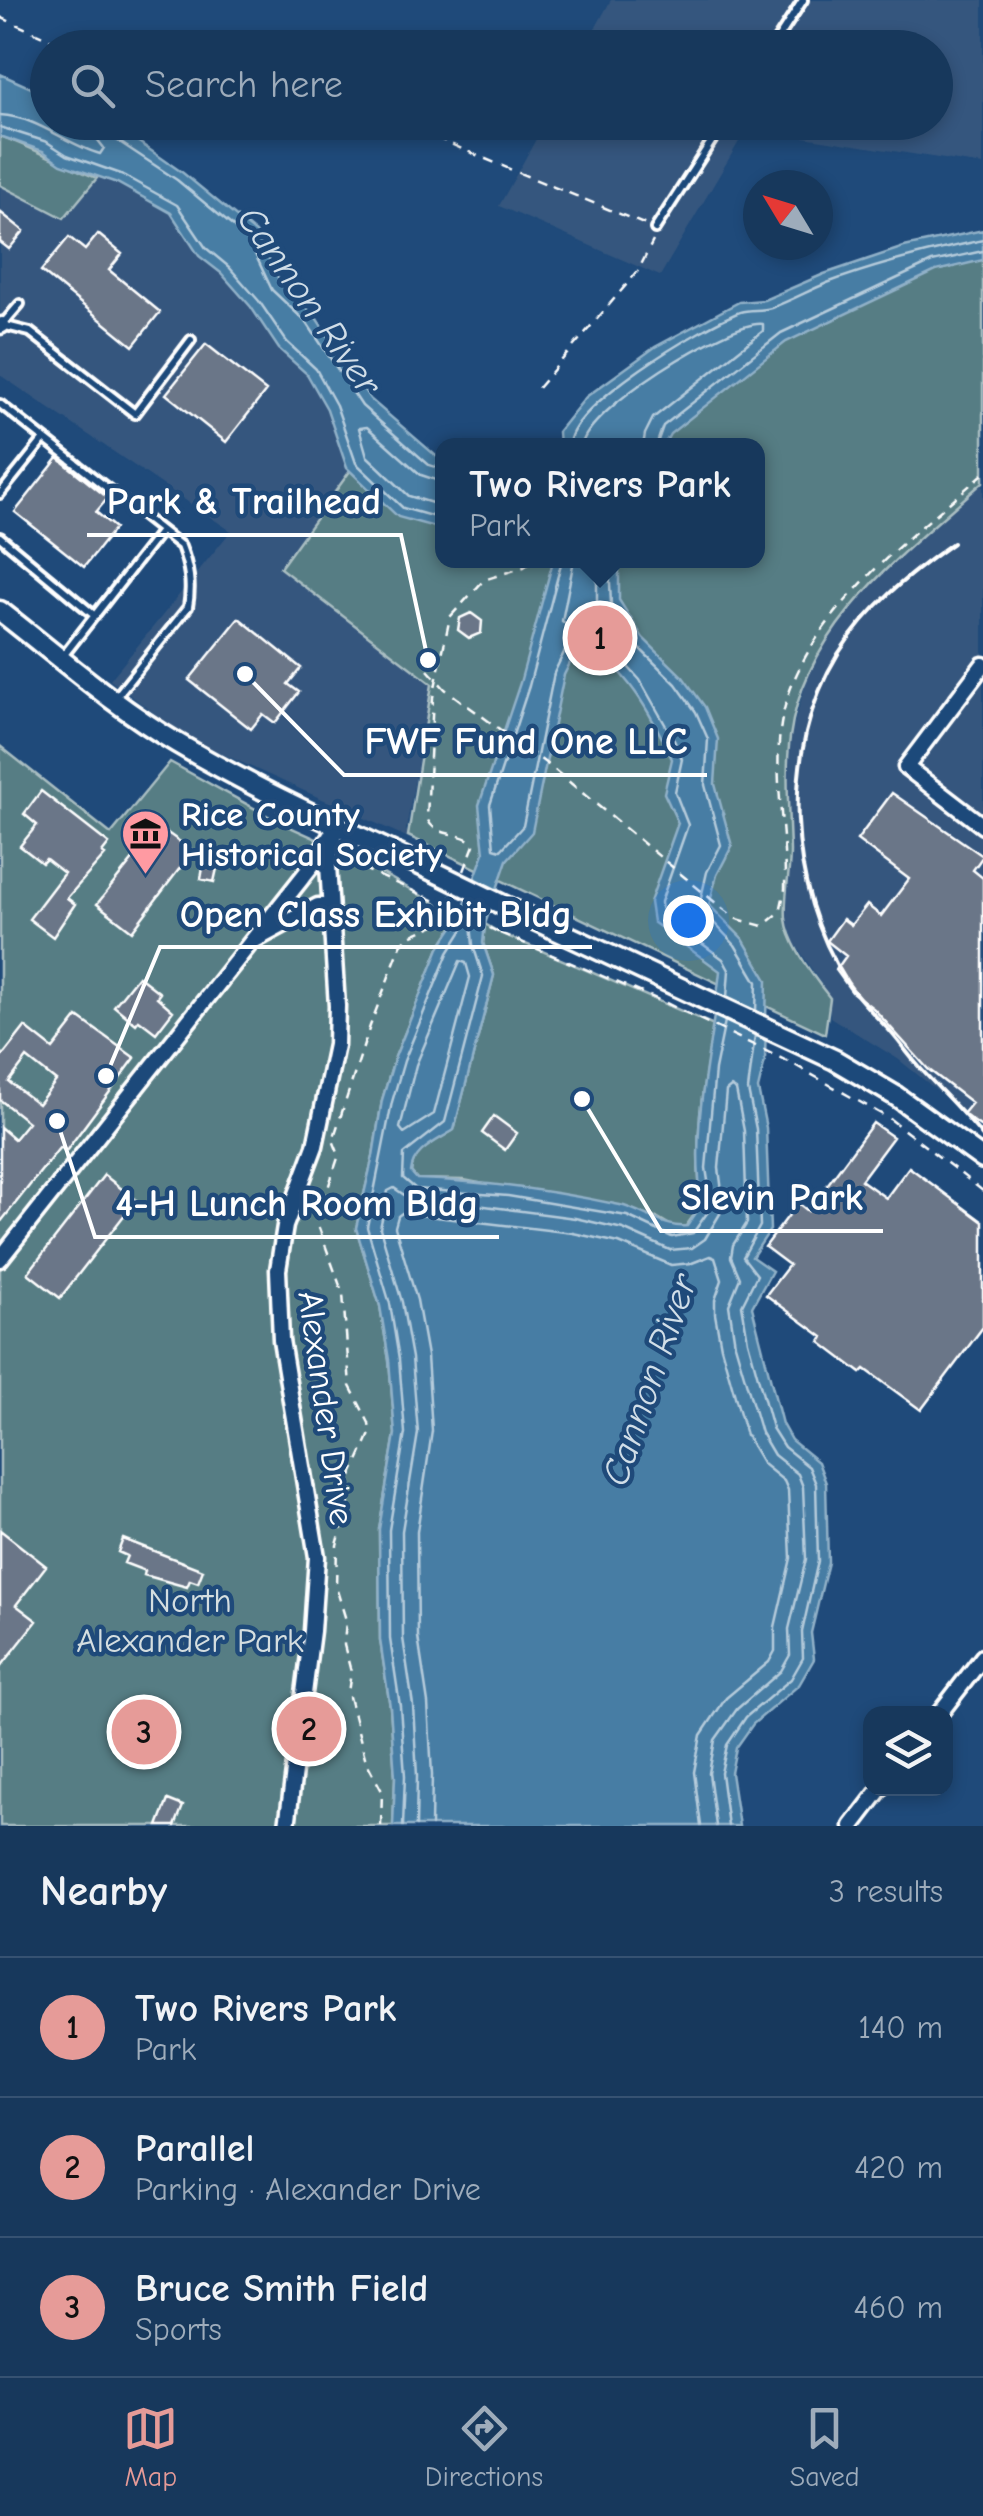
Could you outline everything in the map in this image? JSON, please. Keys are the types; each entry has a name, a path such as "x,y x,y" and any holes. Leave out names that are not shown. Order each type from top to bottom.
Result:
{"street":[{"path":"0,611 176,743 254,786 511,910 804,1046 896,1096 983,1159"},
{"path":"983,665 906,767 983,826"},
{"path":"0,1258 312,864 337,826"},
{"name":"Alexander Drive","path":"287,1826 312,1631 317,1557 281,1340 278,1281 282,1238 315,1146 336,1045 328,865 337,826"},
{"path":"246,946 318,906 329,906"},
{"path":"945,1706 983,1657"},
{"path":"852,1826 875,1796"}],"lane":[{"path":"784,30 803,0"},
{"path":"655,229 712,140"},
{"path":"20,304 1,326 30,332 135,414 192,340"},
{"path":"0,404 181,546 191,589 188,607 114,699"},
{"path":"0,494 44,438"},
{"path":"62,659 161,531"},
{"path":"0,537 95,616"}],"path":[{"path":"0,16 31,30"},
{"path":"440,140 655,229 652,249 638,271 538,388"},
{"path":"428,670 737,920 763,926 782,905 786,864 779,744 788,695 810,648 858,588 983,474"},
{"path":"464,873 471,841 438,831 427,818 436,680 454,612 484,580 521,568"},
{"path":"345,861 500,934 666,1003 793,1064 890,1119 983,1191"},
{"path":"382,1826 382,1791 366,1760 348,1693 351,1672 344,1645 346,1620 336,1587 339,1532 345,1521 351,1478 370,1434 369,1424 350,1386 343,1294 322,1242 318,1215 339,1156 333,1140 401,945 408,937 435,925 456,887"}],"shaded area":[{"path":"611,0 983,0 983,165 824,140 953,140 953,30 594,30"},
{"path":"536,140 740,140 660,276 499,206"},
{"path":"109,164 207,235 366,449 280,568 432,684 406,830 411,839 187,738 110,680 231,531 0,375 0,185 63,218"},
{"path":"983,482 983,1127 898,1059 830,1017 830,998 795,943 786,921 791,734 809,672 836,627 879,576"}],"green space":[{"path":"0,136 97,178 64,218 0,185"},
{"path":"983,243 983,482 892,564 837,626 799,697 790,737 786,919 797,950 830,998 825,1034 408,836 432,684 280,568 366,449 435,494 435,568 765,568 765,438 604,438 626,409"},
{"name":"North Alexander Park","path":"0,746 111,834 170,762 283,824 339,849 459,917 439,948 395,1057 382,1100 356,1228 380,1306 395,1434 379,1529 380,1640 395,1777 393,1826 0,1826"},
{"path":"485,924 714,1025 699,1137 702,1204 686,1226 675,1228 658,1218 464,1180 417,1179 411,1172 420,1152 454,1130 494,975 483,943"}],"water":[{"path":"0,74 30,87 30,140 136,140 256,233 281,284 315,316 370,399 435,455 435,527 398,517 347,468 327,409 307,374 279,349 251,307 221,273 199,256 171,213 117,183 61,164 43,151 0,136"},
{"path":"983,230 983,260 936,271 786,342 668,438 558,438 558,432 586,397 655,347 739,302 764,300 824,274 904,247"},
{"name":"Cannon River","path":"551,568 619,568 619,600 643,638 683,677 705,707 718,739 715,784 732,846 717,875 709,905 743,939 767,980 765,1060 758,1089 766,1128 770,1230 752,1257 772,1271 752,1307 782,1424 791,1440 818,1462 826,1483 828,1562 811,1633 814,1659 799,1685 753,1724 736,1748 731,1773 739,1826 393,1826 395,1777 380,1640 379,1529 395,1434 380,1306 356,1228 382,1100 395,1057 439,948 461,915 484,853 479,805 520,683","holes":["581,641 611,664 636,692 672,759 664,793 678,823 650,902 653,922 720,971 700,1117 702,1204 687,1226 671,1225 628,1207 595,1200 493,1184 417,1179 411,1172 421,1152 454,1130 494,975 483,943 485,924 507,860 532,832 564,675"]}],"building":[{"path":"0,212 24,231 9,249 0,242"},
{"path":"98,234 122,254 109,270 160,312 133,346 41,271 69,237 85,250"},
{"path":"206,344 266,391 226,442 166,394"},
{"path":"58,458 108,498 96,512 115,528 84,567 15,512"},
{"path":"471,613 482,621 481,633 469,638 458,630 460,618"},
{"path":"239,618 301,668 288,684 299,692 275,723 263,714 251,729 189,680"},
{"path":"41,791 109,844 102,853 105,855 67,898 75,904 53,937 29,919 64,873 20,846 37,825 24,814"},
{"path":"892,793 983,856 973,870 983,878 983,1128 963,1114 972,1103 928,1069 874,1009 852,992 836,970 846,956 827,941 843,919 851,925 867,905 881,916 909,879 857,840"},
{"name":"Rice County Historical Society","path":"159,827 193,851 132,931 97,904"},
{"path":"204,862 218,864 214,882 201,879"},
{"path":"138,976 160,993 157,997 173,1011 156,1033 139,1020 136,1024 114,1006"},
{"path":"78,1017 135,1058 66,1151 60,1147 0,1223 0,1127 14,1139 28,1122 0,1100 0,1059 25,1027 53,1049","holes":["27,1058 56,1081 38,1104 9,1082"]},
{"path":"494,1116 517,1133 505,1150 482,1133"},
{"path":"873,1123 893,1137 861,1180 886,1198 909,1167 983,1222 983,1327 921,1410 865,1369 861,1373 820,1342 823,1337 766,1295 789,1265 765,1247 798,1203 808,1211"},
{"path":"104,1175 136,1200 60,1298 28,1273"},
{"path":"0,1530 46,1566 16,1605 37,1621 0,1668"},
{"path":"123,1539 203,1570 198,1583 190,1580 187,1587 144,1575 145,1571 124,1563 127,1556 118,1552"},
{"path":"168,1800 183,1806 175,1826 158,1826"}],"railway":[{"path":"953,543 890,593 838,654 819,692 806,733 799,775 798,819 802,863 812,905 847,982 983,1137"}],"place":[{"name":"Two Rivers Park","path":"600,638"},
{"name":"Park & Trailhead","path":"428,660"},
{"name":"FWF Fund One LLC","path":"245,674"},
{"name":"Rice County Historical Society","path":"146,876"},
{"name":"Open Class Exhibit Bldg","path":"106,1076"},
{"name":"Slevin Park","path":"582,1099"},
{"name":"4-H Lunch Room Bldg","path":"57,1121"},
{"name":"Parallel","path":"309,1729"},
{"name":"Bruce Smith Field","path":"144,1732"}]}
